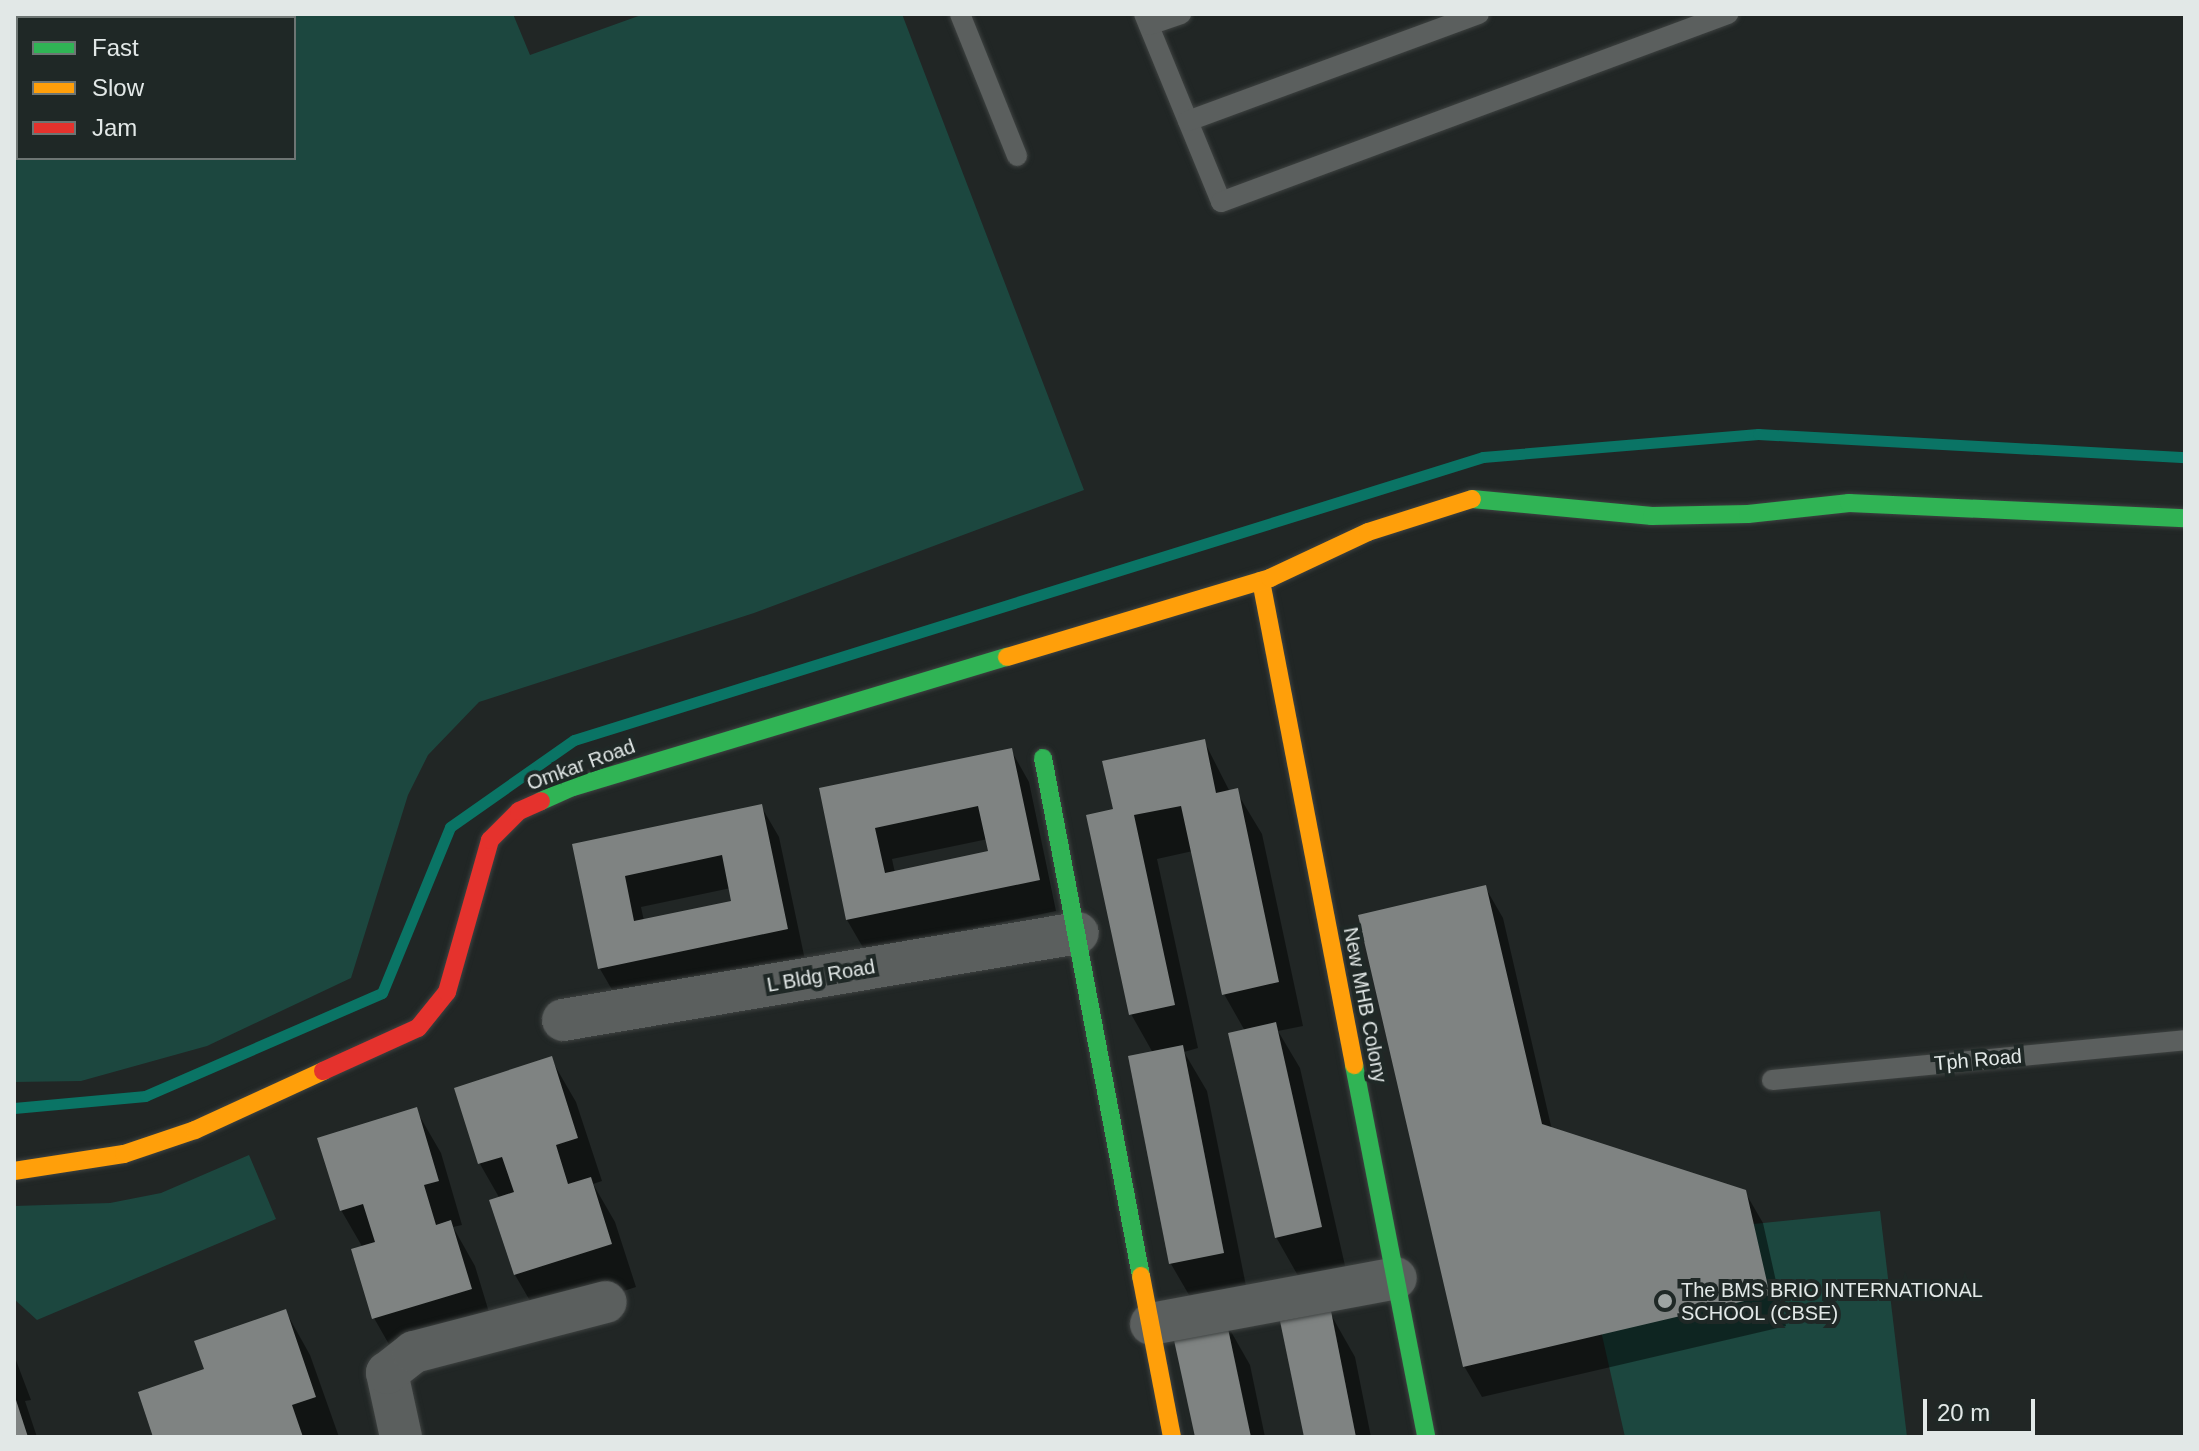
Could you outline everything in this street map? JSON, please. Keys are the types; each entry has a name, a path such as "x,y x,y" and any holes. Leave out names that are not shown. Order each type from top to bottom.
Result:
{"street":[{"name":"Omkar Road","path":"14,1171 124,1154 195,1130 418,1028 447,992 490,840 519,811 573,787 1261,581 1368,532 1473,499 1652,516 1748,514 1849,503 2185,518"},
{"name":"New MHB Colony","path":"1261,581 1426,1437"},
{"path":"1043,758 1172,1437"},
{"name":"L Bldg Road","path":"563,1020 1078,933"},
{"path":"1151,1324 1396,1278"},
{"path":"401,1437 387,1373 414,1352 606,1302"}],"lane":[{"path":"960,14 1017,156"},
{"path":"1181,14 1147,20 1221,202 1728,14"},
{"path":"1188,121 1479,14"},
{"name":"Tph Road","path":"1772,1080 2185,1040"}],"green space":[{"path":"14,14 513,14 530,55 644,14 902,14 1084,490 754,613 479,702 428,755 408,795 351,978 207,1046 81,1081 14,1082"},
{"path":"249,1155 276,1219 37,1320 14,1299 14,1206 110,1203 161,1193"},
{"path":"1880,1211 1907,1437 1625,1437 1581,1242"}],"building":[{"path":"1205,739 1216,793 1238,788 1279,982 1222,995 1181,806 1134,815 1175,1005 1129,1015 1086,815 1113,809 1102,761"},
{"path":"1012,748 1040,880 846,920 819,788","holes":["978,806 988,851 885,873 875,828"]},
{"path":"762,804 788,929 598,969 572,844","holes":["722,855 731,901 634,921 625,876"]},
{"path":"1486,885 1542,1124 1746,1190 1770,1295 1463,1367 1358,915"},
{"path":"1276,1022 1322,1227 1275,1238 1228,1033"},
{"path":"1183,1045 1224,1253 1169,1264 1128,1056"},
{"path":"552,1056 578,1138 556,1145 568,1184 591,1177 612,1244 514,1275 489,1200 514,1192 502,1157 478,1164 454,1088"},
{"path":"417,1107 439,1181 424,1185 436,1225 451,1220 472,1289 372,1319 351,1249 375,1242 363,1204 340,1211 317,1138"},
{"path":"286,1309 316,1397 292,1405 303,1437 153,1437 138,1392 204,1369 194,1341"},
{"path":"1331,1311 1356,1437 1304,1437 1280,1321"},
{"path":"1226,1319 1251,1437 1195,1437 1172,1331"},
{"path":"15,1397 28,1437 14,1437"}],"waterway":[{"path":"14,1108 145,1096 382,993 450,827 574,740 1483,457 1758,434 2185,457"}],"traffic: fast":[{"path":"1472,499 1652,516 1748,514 1849,503 2185,518"},
{"path":"541,801 573,787 1007,657"},
{"path":"1043,758 1141,1276"},
{"path":"1354,1065 1426,1437"}],"traffic: slow":[{"path":"1007,657 1270,578 1368,532 1472,499"},
{"path":"1261,581 1354,1065"},
{"path":"14,1171 124,1154 195,1130 323,1071"},
{"path":"1141,1276 1172,1437"}],"traffic: jam":[{"path":"323,1071 418,1028 447,992 490,840 519,811 541,801"}],"place":[{"name":"The BMS BRIO INTERNATIONAL SCHOOL (CBSE)","path":"1665,1301"}]}
